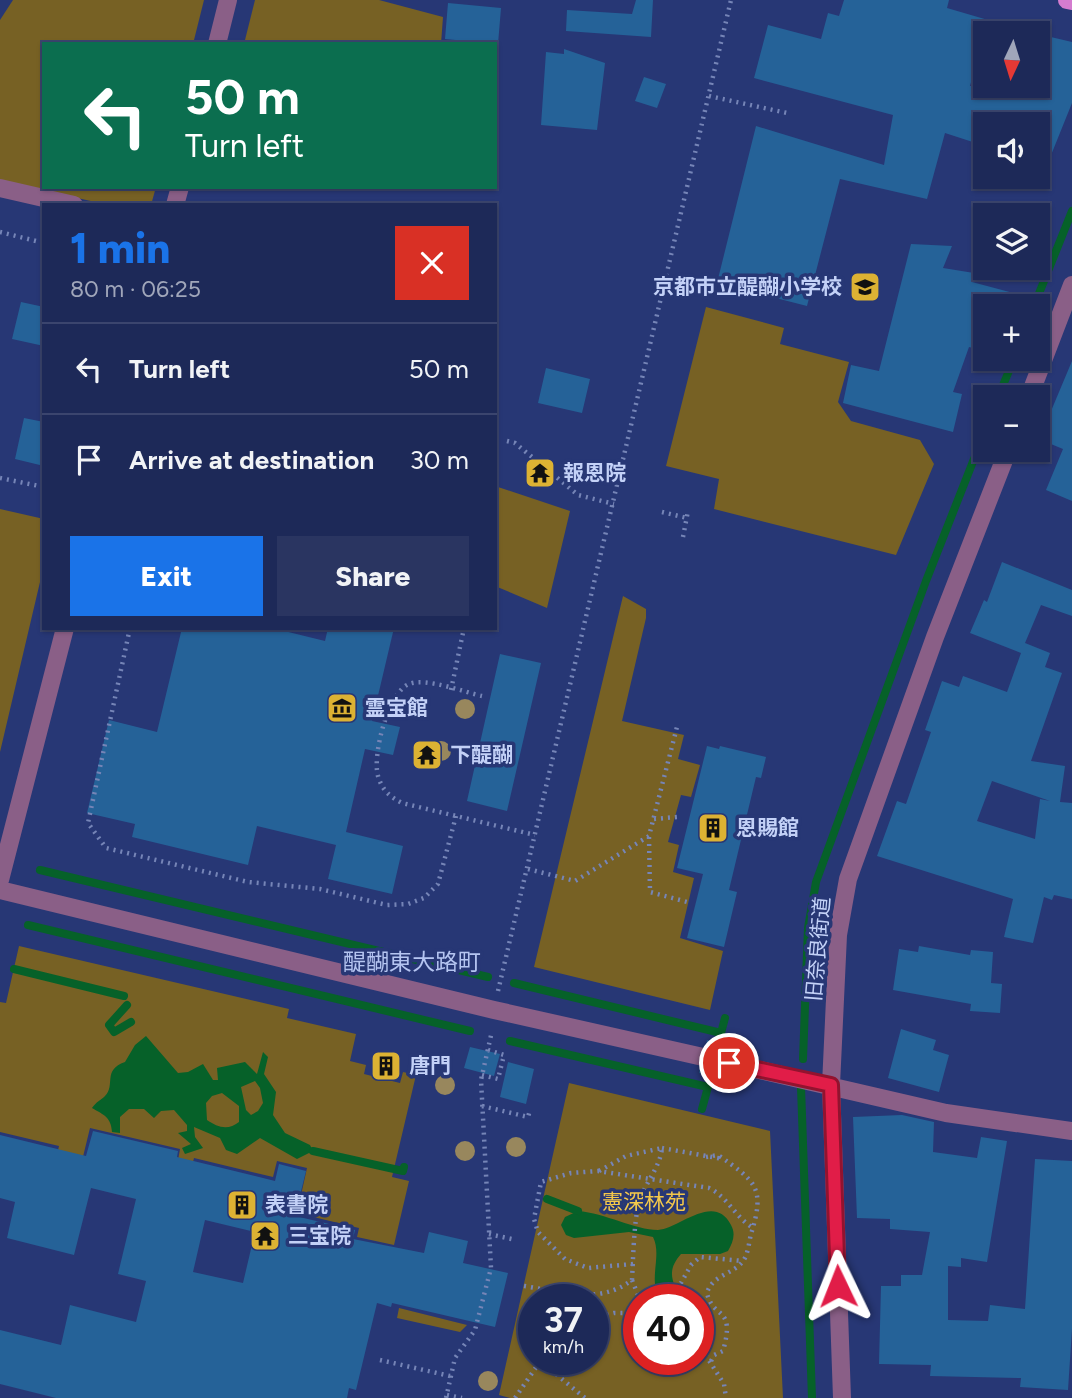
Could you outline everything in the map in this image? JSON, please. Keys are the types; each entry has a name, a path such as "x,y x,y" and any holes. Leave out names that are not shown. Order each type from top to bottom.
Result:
{"street":[{"path":"218,42 228,0"},
{"path":"0,188 65,203"},
{"path":"1034,385 1072,285"},
{"name":"旧奈良街道","path":"842,1398 831,1085 838,935 848,879 935,637 1003,462"},
{"path":"0,880 64,630"},
{"path":"0,890 496,1010 703,1057"},
{"path":"729,1063 946,1113 1072,1132"}],"path":[{"path":"461,1398 447,1396 455,1359 475,1330 491,1268 482,1075 535,835 731,0"},
{"path":"709,96 787,113"},
{"path":"0,233 42,243"},
{"path":"507,442 515,443 578,495 614,504"},
{"path":"0,478 42,487"},
{"path":"683,537 688,511"},
{"path":"662,512 687,518"},
{"path":"130,630 88,823 106,848 248,882 320,889 387,905 408,904 424,898 438,884 456,816"},
{"path":"451,690 464,630"},
{"path":"482,696 419,681 399,691 386,716 376,759 377,775 390,797 402,803 535,835"},
{"path":"678,723 649,836 650,892 691,903"},
{"path":"653,819 677,817"},
{"path":"528,869 575,881 649,836"},
{"path":"482,1075 498,1079 504,1055 488,1050"},
{"path":"482,1106 528,1118 530,1110"},
{"path":"634,1284 637,1207 660,1161 662,1148"},
{"path":"598,1171 626,1156 662,1148 723,1159 746,1173 758,1195 754,1228 744,1261 713,1284"},
{"path":"633,1264 588,1268 565,1259 538,1233 534,1219 541,1182 571,1173 598,1171 709,1188 722,1194 744,1223 754,1228"},
{"path":"489,1234 516,1240"},
{"path":"680,1284 691,1265 700,1257 744,1261"},
{"path":"609,1293 621,1289 632,1280"},
{"path":"714,1304 726,1317 728,1328 723,1351 714,1355"},
{"path":"380,1360 451,1377"},
{"path":"714,1366 724,1384 726,1398"},
{"path":"516,1398 531,1375"},
{"path":"558,1375 585,1398"}],"green space":[{"path":"13,0 204,0 194,42 42,42 42,189 155,189 152,203 100,203 0,181 0,20"},
{"path":"255,0 379,0 443,17 441,42 244,42"},
{"path":"706,307 784,328 780,344 849,362 838,402 851,421 920,440 934,464 896,555 714,509 719,479 666,466"},
{"path":"497,487 570,511 547,608 497,587"},
{"path":"0,509 42,519 42,574 0,752"},
{"path":"623,596 646,609 646,618 622,721 684,735 678,759 700,765 691,797 681,795 668,842 679,845 673,872 694,878 680,938 723,951 710,1010 534,967"},
{"path":"19,946 289,1009 287,1018 356,1034 350,1061 366,1065 364,1074 400,1083 403,1072 416,1075 392,1177 409,1181 394,1245 357,1237 359,1228 297,1213 307,1168 277,1161 273,1177 194,1158 191,1170 177,1166 180,1149 90,1128 80,1169 55,1163 59,1146 0,1132 0,1002 6,1003"},
{"name":"憲深林苑","path":"569,1083 770,1131 783,1398 510,1398 499,1395 518,1310 518,1375 609,1375 609,1284 524,1284"},
{"path":"399,1308 467,1325 460,1332 397,1318"}],"shaded area":[{"path":"146,1036 178,1073 188,1072 203,1064 213,1080 218,1080 217,1068 245,1062 257,1074 263,1052 268,1057 264,1074 276,1092 273,1115 285,1133 310,1145 313,1151 297,1159 260,1138 237,1154 226,1150 220,1138 194,1127 195,1137 203,1148 185,1154 182,1148 191,1144 178,1133 187,1131 187,1125 174,1110 161,1111 154,1118 144,1109 129,1109 120,1117 120,1133 112,1132 108,1120 92,1108 108,1092 111,1073 125,1062 135,1045","holes":["255,1081 260,1088 263,1103 258,1111 251,1115 246,1110 241,1087","222,1093 239,1106 239,1122 227,1127 207,1120 206,1103 212,1096"]},
{"path":"578,1211 658,1230 696,1215 715,1212 724,1216 731,1225 733,1238 728,1251 720,1254 681,1254 673,1266 675,1284 655,1284 656,1245 653,1237 629,1232 574,1238 566,1235 561,1225 565,1217"}],"building":[{"path":"636,0 653,0 651,37 566,31 567,10 632,14"},
{"path":"844,0 949,0 947,8 988,20 973,21 973,75 970,86 973,86 973,98 1050,98 1050,37 1072,42 1072,103 1050,158 1050,112 973,112 973,142 945,133 927,199 840,179 807,306 717,283 756,126 884,165 893,115 754,78 768,25 821,39 828,13 839,16"},
{"path":"448,3 501,8 498,44 445,39"},
{"path":"564,49 605,63 597,130 541,125 546,52 564,54"},
{"path":"644,77 666,84 657,108 635,101"},
{"path":"911,244 952,246 943,268 973,273 972,282 1017,294 973,294 973,348 969,347 953,392 962,394 953,432 843,403 851,365 879,371"},
{"path":"21,302 42,307 42,346 12,339"},
{"path":"1072,361 1072,501 1046,490 1063,449 1050,444 1050,413"},
{"path":"546,368 590,379 582,413 538,403"},
{"path":"24,418 42,422 42,466 15,459"},
{"path":"1002,562 1072,590 1072,616 1041,605 1025,643 1050,653 1045,667 1062,673 1031,761 1065,766 1060,802 1072,803 1072,899 1054,895 1052,900 1044,897 1033,943 1004,937 1013,899 877,856 897,801 906,804 931,732 925,730 942,681 959,687 963,676 1007,692 1021,653 970,633 984,600 987,602","holes":["992,781 1050,801 1040,799 1035,839 977,821"]},
{"path":"182,630 280,630 325,641 328,630 394,630 372,721 400,727 393,755 365,749 346,832 403,846 392,894 328,879 336,845 257,826 248,865 132,837 135,824 87,813 109,720 157,732"},
{"path":"500,654 541,663 507,811 467,801"},
{"path":"707,746 719,749 720,746 766,757 761,778 756,777 729,890 737,892 724,947 687,938 703,874 677,868"},
{"path":"919,946 970,955 971,950 993,952 991,983 1002,984 1000,1013 970,1011 971,1004 893,990 899,949 918,952"},
{"path":"901,1029 936,1040 933,1050 949,1055 939,1092 888,1078"},
{"path":"707,1040 732,1047 731,1052 725,1052 718,1060 718,1067 726,1074 725,1079 699,1073 700,1068 707,1068 714,1060 714,1053 706,1046"},
{"path":"470,1047 500,1054 494,1076 464,1068"},
{"path":"508,1062 534,1069 526,1104 500,1097"},
{"path":"902,1115 934,1122 933,1152 977,1158 981,1137 1007,1141 987,1262 961,1258 961,1267 948,1266 948,1320 988,1321 990,1305 1025,1309 1035,1159 1072,1161 1072,1329 1068,1390 1020,1387 1021,1378 930,1376 931,1365 879,1364 881,1286 901,1286 901,1275 922,1275 930,1232 890,1229 890,1219 857,1218 853,1117"},
{"path":"93,1131 178,1151 177,1157 275,1181 279,1164 306,1171 295,1216 355,1230 353,1239 424,1253 429,1232 468,1241 463,1263 508,1273 495,1327 392,1303 391,1307 377,1303 356,1390 349,1388 347,1398 56,1398 0,1384 0,1330 61,1345 70,1305 136,1322 146,1281 118,1274 136,1199 91,1188 74,1255 7,1238 15,1202 0,1198 0,1135 86,1156","holes":["205,1220 255,1232 243,1283 193,1272"]}],"waterway":[{"path":"1039,294 1072,211"},
{"path":"1003,385 1009,371"},
{"path":"803,1059 808,928 816,882 926,581 973,462"},
{"path":"40,870 488,977"},
{"path":"28,925 470,1031"},
{"path":"14,969 124,996"},
{"path":"514,983 721,1033 725,1018"},
{"path":"127,1005 109,1025 114,1032 131,1022"},
{"path":"510,1041 708,1087 702,1109"},
{"path":"801,1087 812,1398"},
{"path":"313,1151 403,1171 404,1167"},
{"path":"547,1199 578,1211"}],"tunnel":[{"path":"703,1057 729,1063"}],"place":[{"name":"京都市立醍醐小学校","path":"865,287"},
{"name":"報恩院","path":"540,473"},
{"name":"霊宝館","path":"342,708"},
{"name":"下醍醐","path":"427,755"},
{"name":"恩賜館","path":"713,828"},
{"name":"唐門","path":"386,1066"},
{"name":"表書院","path":"242,1205"},
{"name":"三宝院","path":"265,1236"}],"district":[{"name":"醍醐東大路町","path":"412,962"}],"route":[{"path":"729,1063 831,1085 838,1286"}]}
